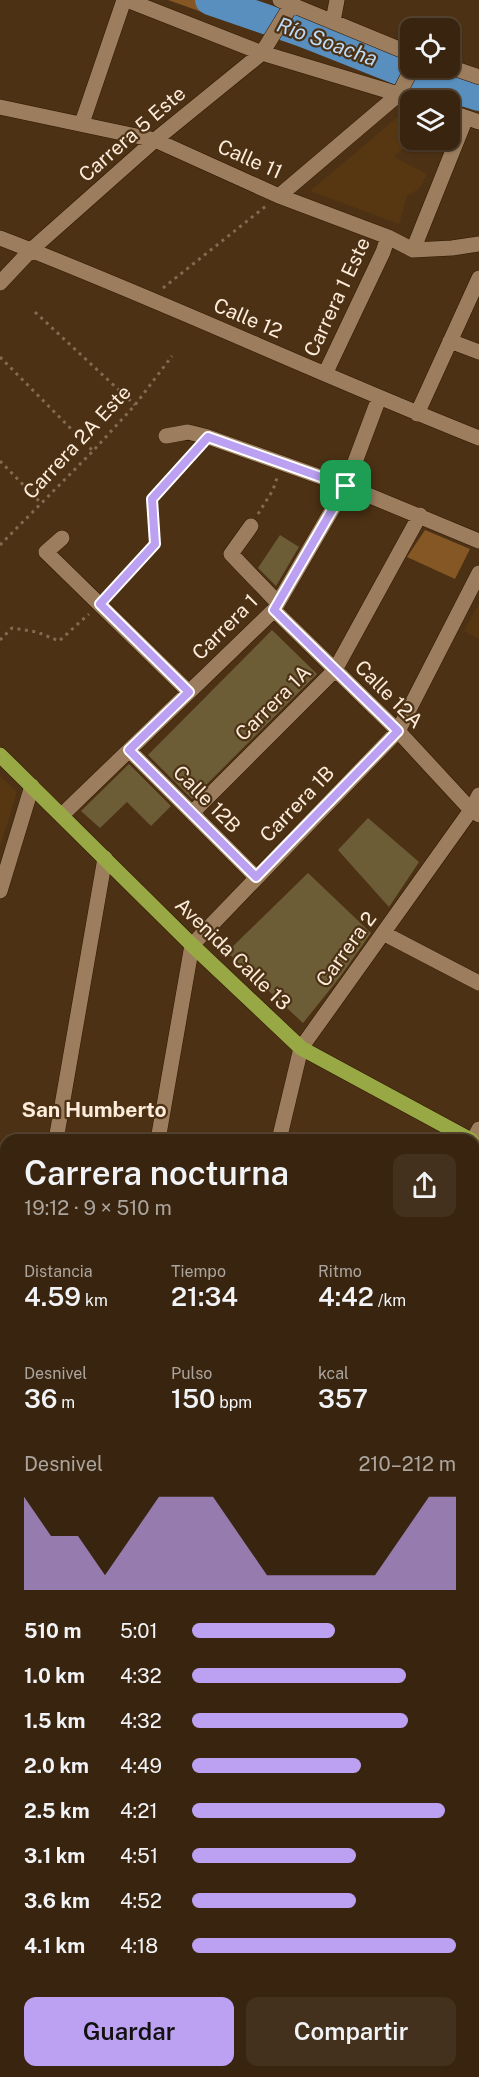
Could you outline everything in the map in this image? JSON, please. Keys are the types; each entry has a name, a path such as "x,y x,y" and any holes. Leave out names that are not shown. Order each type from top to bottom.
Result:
{"main road":[{"name":"Avenida Calle 13","path":"0,754 192,945 301,1048 460,1134"}],"street":[{"path":"82,123 126,0 262,52 400,92"},
{"path":"333,21 337,0"},
{"path":"286,2 400,49"},
{"name":"Carrera 5 Este","path":"0,283 31,250 155,140 262,52 286,2"},
{"path":"460,70 479,77"},
{"path":"279,196 400,92"},
{"name":"Calle 11","path":"0,107 155,140 279,196 388,237 413,249 452,248 479,243"},
{"path":"413,249 473,120"},
{"name":"Carrera 1 Este","path":"325,374 388,237"},
{"name":"Calle 12","path":"0,238 150,298 378,398 479,438"},
{"path":"417,414 479,278"},
{"path":"450,341 479,352"},
{"name":"Carrera 1","path":"62,815 276,606 346,486 378,398"},
{"path":"166,436 188,432 208,437 346,486 479,541"},
{"name":"Carrera 1A","path":"192,813 335,670 420,515"},
{"name":"Calle 12A","path":"251,526 231,554 335,670 398,731 475,812"},
{"path":"62,538 46,552 189,692"},
{"name":"Carrera 1B","path":"192,945 398,731 479,573"},
{"name":"Calle 12B","path":"129,750 256,877"},
{"path":"0,891 32,786"},
{"name":"Carrera 2","path":"280,1134 301,1048 383,933 475,812 479,795"},
{"path":"58,1134 105,858"},
{"path":"383,933 479,983"},
{"path":"159,1134 192,945"}],"path":[{"path":"150,298 279,196"},
{"path":"35,312 135,405"},
{"name":"Carrera 2A Este","path":"0,545 135,405 172,356"},
{"path":"0,357 93,451"},
{"path":"0,640 12,628 38,632 59,641 100,604 155,544 152,499 208,437"},
{"path":"0,461 42,503"},
{"path":"251,526 273,490 283,465"}],"shaded area":[{"path":"168,0 251,0 400,53 400,78 460,78 460,74 479,81 479,110 460,103 460,90 422,90"},
{"path":"400,115 401,150 394,157 427,174 419,189 407,196 399,224 310,191"},
{"path":"425,530 470,549 455,579 407,557"},
{"path":"479,603 479,639 464,631"},
{"path":"0,776 17,792 0,847"}],"building":[{"path":"280,535 299,547 276,586 258,568"},
{"path":"272,630 317,674 192,799 148,755"},
{"path":"129,764 171,806 151,826 127,802 100,828 81,811"},
{"path":"368,818 419,862 389,907 338,850"},
{"path":"308,873 371,933 303,1023 227,952"}],"waterway":[{"name":"Río Soacha","path":"210,0 303,32 414,76 479,96"}],"district":[{"name":"San Humberto","path":"94,1110"}],"route":[{"path":"208,437 346,486 274,610 398,731 256,877 129,750 189,692 100,604 155,544 152,499 208,437"}]}
